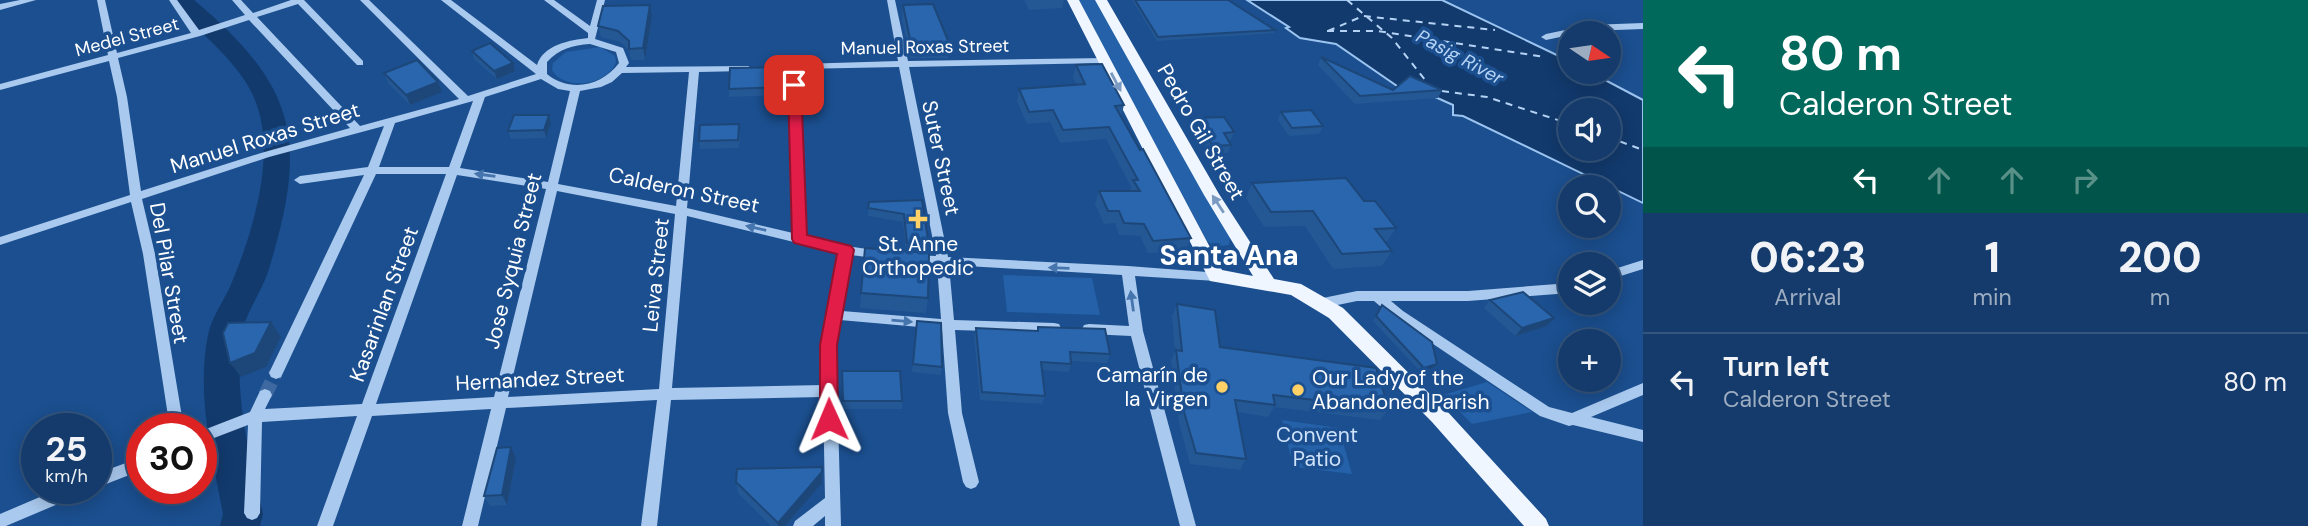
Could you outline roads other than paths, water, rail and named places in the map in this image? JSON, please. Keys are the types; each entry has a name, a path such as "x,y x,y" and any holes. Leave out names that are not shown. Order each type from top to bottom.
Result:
{"main road":[{"path":"1073,0 1216,276"},
{"name":"Pedro Gil Street","path":"1101,0 1212,195 1267,283"},
{"name":"Calderon Street","path":"1216,276 1295,289 1323,303 1351,326 1439,416 1538,526"}],"street":[{"path":"0,7 32,0"},
{"name":"Del Pilar Street","path":"101,0 130,138 136,198 149,254 174,413"},
{"path":"173,0 199,33"},
{"path":"236,0 357,129"},
{"path":"300,0 360,63"},
{"name":"Medel Street","path":"0,87 251,18 300,0"},
{"path":"364,0 466,100"},
{"path":"445,0 554,85 576,88 600,84 620,70 624,63 620,50 592,37 548,0"},
{"path":"592,37 601,0"},
{"name":"Suter Street","path":"891,0 943,263 955,413 971,482"},
{"path":"1546,37 1589,28 1643,26"},
{"path":"542,74 542,62 552,52 592,37"},
{"name":"Manuel Roxas Street","path":"620,70 1104,60"},
{"path":"793,67 799,239"},
{"name":"Leiva Street","path":"649,526 665,394 694,69"},
{"name":"Manuel Roxas Street","path":"0,241 265,155 480,96 542,74"},
{"name":"Jose Syquia Street","path":"470,526 576,88"},
{"name":"Kasarinlan Street","path":"325,526 480,96"},
{"path":"276,373 372,170 391,120"},
{"name":"Calderon Street","path":"300,180 372,170 454,171 683,211 846,250 900,258 943,263 1216,276"},
{"path":"834,526 828,391 829,345 846,250"},
{"path":"1621,272 1643,264"},
{"path":"1128,271 1136,331 1188,526"},
{"path":"1323,303 1338,298 1379,298 1402,294 1468,296 1558,289"},
{"path":"1379,298 1545,412 1643,436"},
{"path":"834,315 948,325 1136,331"},
{"path":"1569,420 1643,389"},
{"name":"Hernandez Street","path":"220,429 252,417 665,394 828,391"},
{"path":"252,513 252,417 265,395"},
{"path":"801,526 832,501"},
{"path":"0,521 41,504"}],"water":[{"name":"Pasig River","path":"1247,0 1442,0 1558,55 1558,84 1613,84 1643,100 1643,203 1621,192 1621,175 1585,175 1463,116 1453,115 1453,105 1406,84 1400,88 1336,44 1300,38 1286,28 1289,27"}],"waterway":[{"path":"180,0 241,61 262,88 274,119 276,164 263,236 250,277 227,328 222,358 225,425 243,514 240,526"}],"tunnel":[{"path":"265,395 276,373"}],"place":[{"name":"St. Anne Orthopedic","path":"918,219"},
{"name":"Camarín de la Virgen","path":"1222,387"},
{"name":"Our Lady of the Abandoned Parish","path":"1298,390"}],"district":[{"name":"Santa Ana","path":"1229,255"}],"park label":[{"name":"Convent Patio","path":"1317,447"}]}
